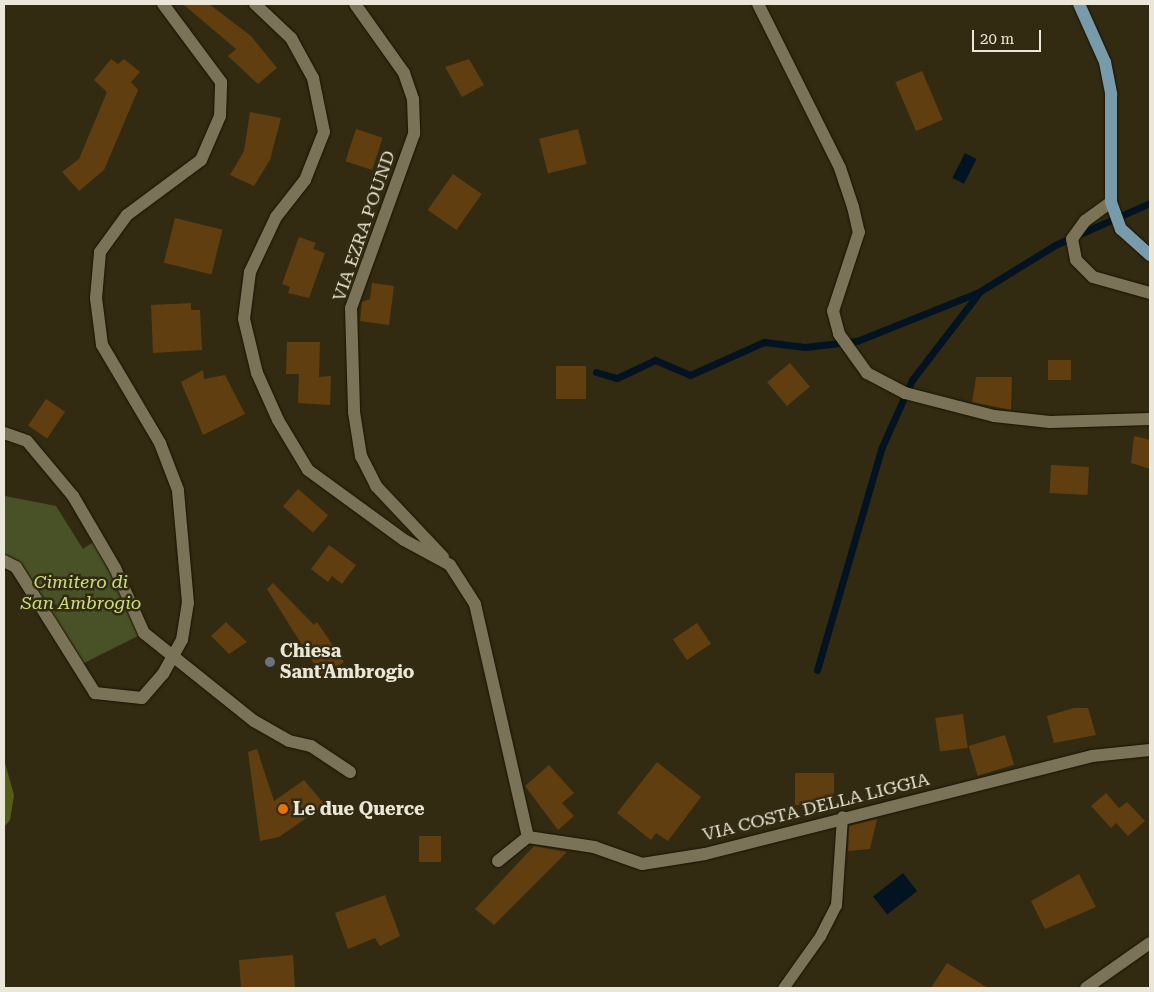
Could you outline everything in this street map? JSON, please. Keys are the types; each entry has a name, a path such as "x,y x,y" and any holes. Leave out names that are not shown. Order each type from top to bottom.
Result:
{"main road":[{"path":"1079,4 1105,62 1111,94 1111,202 1121,229 1144,254 1150,255"}],"street":[{"path":"4,561 16,567 95,694 142,698 172,658 182,640 188,602 178,490 160,443 102,345 96,298 100,252 127,215 201,160 220,116 221,82 163,4"},
{"path":"255,4 291,38 313,78 324,132 305,180 276,217 250,272 244,319 257,373 278,420 308,470 404,540 450,565"},
{"name":"VIA EZRA POUND","path":"355,4 404,73 414,117 414,134 401,176 352,308 354,412 361,456 376,486 450,565 475,604 528,837"},
{"path":"758,4 840,168 852,207 859,232 833,311 839,334 867,373 905,394 994,416 1050,422 1150,419"},
{"path":"1111,202 1085,221 1072,239 1076,260 1093,277 1150,293"},
{"path":"4,433 27,441 73,496 115,568 144,633 172,658 254,721 289,741 312,746 350,772"},
{"name":"VIA COSTA DELLA LIGGIA","path":"528,837 594,847 642,864 705,854 842,816 1092,756 1150,750"},
{"path":"498,861 528,837"},
{"path":"1086,988 1150,943"}],"lane":[{"path":"783,988 820,936 836,905 842,816"}],"green space":[{"name":"Cimitero di San Ambrogio","path":"5,496 56,506 83,549 98,539 144,633 76,667 16,567 4,561"},
{"path":"4,760 14,795 10,820 4,827"}],"water":[{"path":"965,153 977,159 964,184 952,178"},
{"path":"903,873 917,891 887,915 873,896"}],"building":[{"path":"183,4 209,4 251,36 277,68 258,84 228,56 236,49"},
{"path":"111,59 118,64 124,59 140,72 131,82 138,90 104,170 79,191 62,172 79,159 107,92 94,80"},
{"path":"469,59 484,85 462,97 445,67"},
{"path":"922,71 943,120 916,131 895,82"},
{"path":"250,112 281,118 270,160 254,186 230,175 244,151"},
{"path":"356,129 383,138 372,170 345,161"},
{"path":"578,129 587,164 548,174 539,139"},
{"path":"453,174 482,194 456,230 428,210"},
{"path":"175,218 223,230 211,274 164,263"},
{"path":"299,237 316,243 313,249 325,253 309,298 288,293 290,287 282,284"},
{"path":"372,283 394,286 389,325 360,321 362,302 370,299"},
{"path":"191,303 191,310 200,310 202,350 153,353 151,305"},
{"path":"287,342 320,342 319,377 331,376 330,405 298,403 299,374 286,374"},
{"path":"1048,360 1071,360 1071,380 1048,380"},
{"path":"790,363 810,387 787,406 767,382"},
{"path":"556,366 586,366 586,399 556,399"},
{"path":"203,370 204,379 225,375 245,414 203,435 181,382"},
{"path":"976,377 1012,377 1011,410 972,402"},
{"path":"46,399 65,412 47,438 28,426"},
{"path":"1134,436 1150,440 1150,469 1131,463"},
{"path":"1051,465 1089,467 1087,495 1050,493"},
{"path":"298,489 328,515 313,533 283,506"},
{"path":"329,545 356,565 342,584 332,576 328,582 311,569"},
{"path":"273,583 314,625 317,622 344,662 322,677 267,589"},
{"path":"226,622 247,642 229,654 211,636"},
{"path":"697,623 711,644 687,660 673,639"},
{"path":"1074,708 1088,708 1096,735 1054,743 1047,716"},
{"path":"963,714 968,748 940,752 935,718"},
{"path":"1005,735 1014,765 978,776 969,746"},
{"path":"257,749 274,801 304,780 325,805 279,837 260,841 248,752"},
{"path":"657,762 701,797 668,841 656,833 651,840 617,813"},
{"path":"549,765 574,793 562,803 574,816 558,830 525,786"},
{"path":"795,773 834,773 834,805 795,805"},
{"path":"1106,793 1119,808 1127,802 1145,821 1128,836 1116,823 1111,828 1091,806"},
{"path":"877,819 870,849 848,851 849,826"},
{"path":"419,836 441,836 441,862 419,862"},
{"path":"534,846 567,852 494,925 475,909"},
{"path":"1079,874 1096,907 1045,929 1031,901"},
{"path":"385,895 400,936 380,946 375,938 348,949 335,913"},
{"path":"293,955 295,988 241,988 239,960"},
{"path":"947,963 988,988 931,988"}],"waterway":[{"path":"596,372 617,378 655,360 690,375 764,342 805,347 857,341 979,292 1055,245 1150,203"},
{"path":"817,670 881,449 912,380 978,294"}],"place":[{"name":"Chiesa Sant'Ambrogio","path":"270,662"},
{"name":"Le due Querce","path":"283,809"}]}
